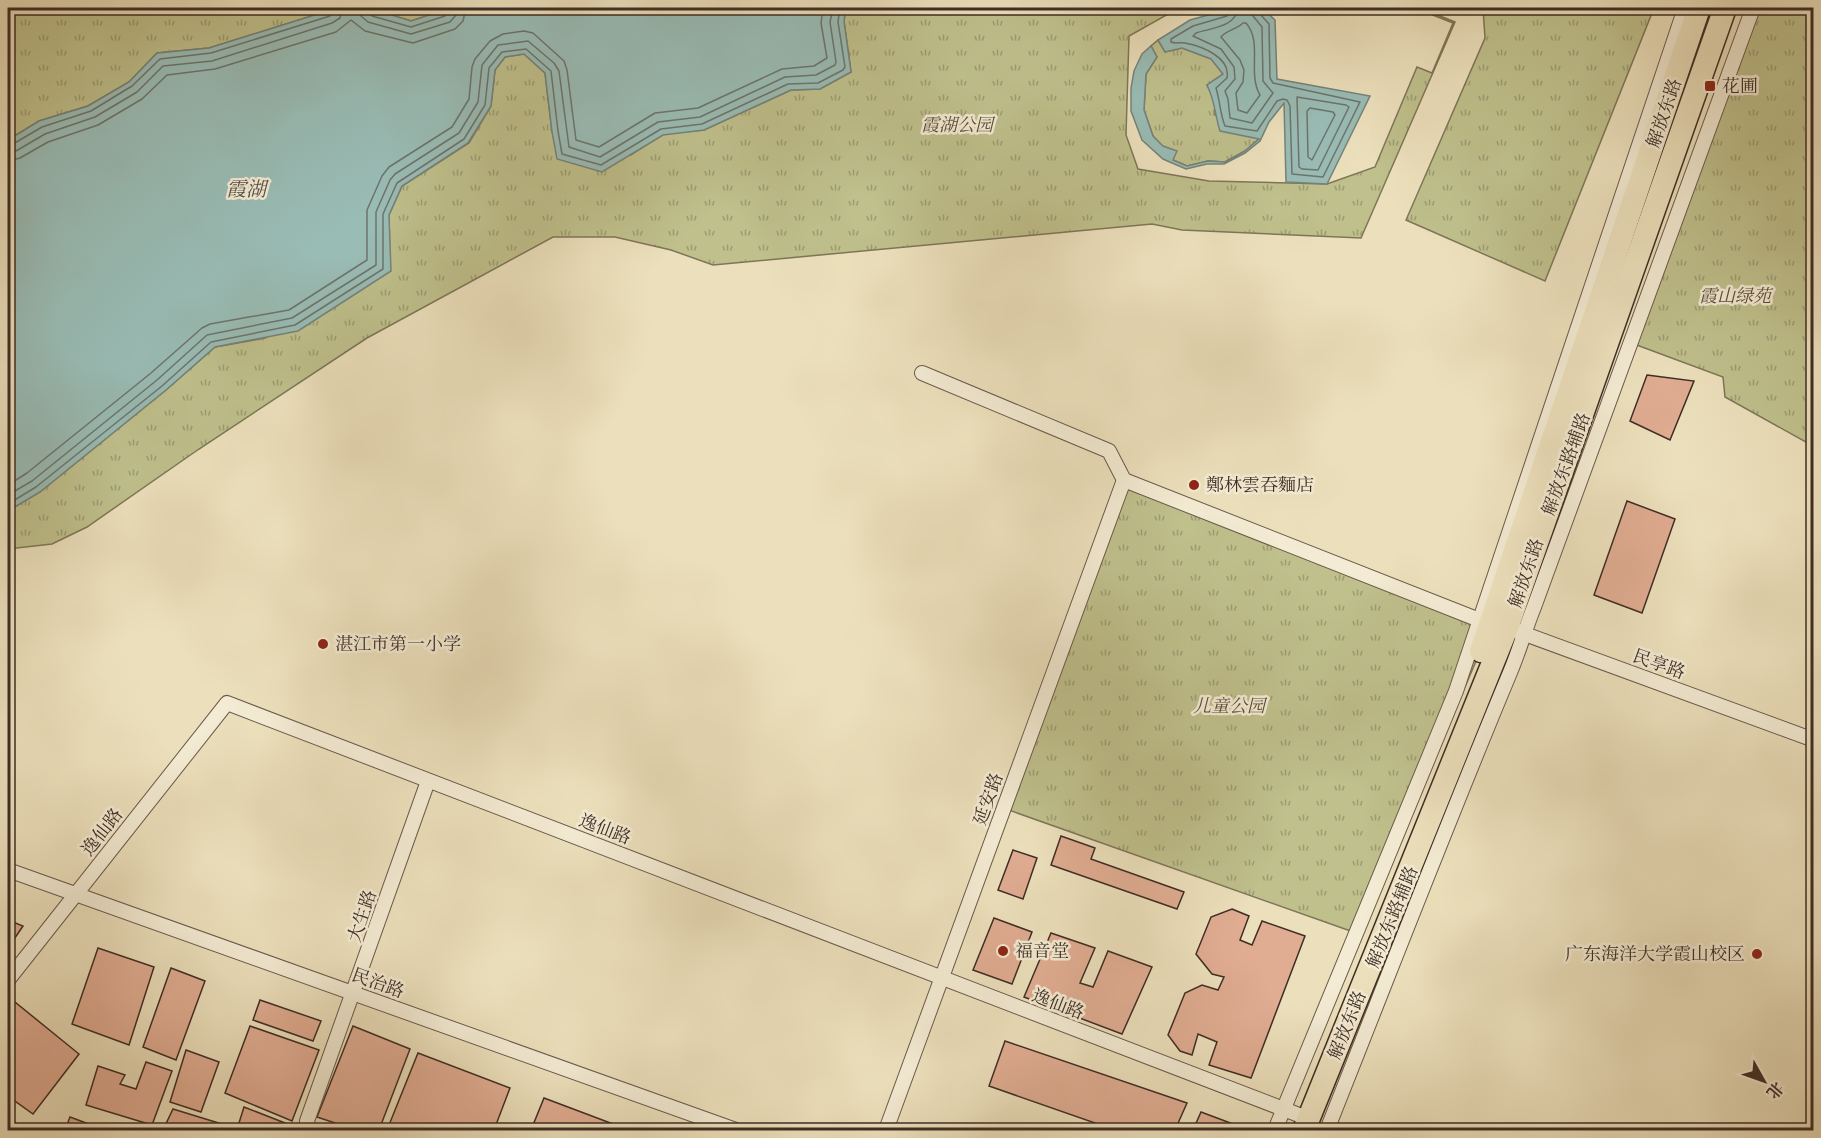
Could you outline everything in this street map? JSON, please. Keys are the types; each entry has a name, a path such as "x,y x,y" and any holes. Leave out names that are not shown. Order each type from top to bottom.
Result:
{"main road":[{"name":"解放东路","path":"1507,628 1699,8"},
{"name":"解放东路","path":"1299,1125 1507,628 1725,8"}],"street":[{"name":"解放东路辅路","path":"1275,1131 1456,691 1685,8"},
{"name":"解放东路辅路","path":"1327,1131 1514,663 1507,628 1534,607 1753,8"},
{"path":"922,373 1109,451 1124,480"},
{"name":"民享路","path":"1124,480 1507,628 1814,740"},
{"name":"延安路","path":"886,1131 1124,480"},
{"name":"逸仙路","path":"8,980 227,703 941,978 1299,1125"},
{"name":"大生路","path":"309,1131 307,1121 428,781"},
{"name":"民治路","path":"8,870 736,1131"}],"green space":[{"path":"8,8 337,8 209,48 157,53 129,82 88,106 39,121 8,140"},
{"path":"369,8 451,8 411,21"},
{"name":"霞湖公园","path":"846,8 1176,8 1129,36 1126,135 1138,169 1209,181 1327,184 1375,167 1417,67 1432,73 1453,23 1415,8 1455,22 1361,238 1182,230 1152,224 713,265 671,250 615,237 553,237 367,338 199,449 87,527 52,544 8,549 8,511 40,492 166,390 215,347 265,338 390,271 389,215 402,186 469,143 491,106 495,70 505,57 524,54 545,73 552,132 631,155 663,134 704,130 791,90 820,89 851,72 844,21"},
{"path":"1483,8 1654,8 1545,281 1406,220 1485,38"},
{"name":"霞山绿苑","path":"1753,8 1813,8 1813,446 1725,397 1723,377 1634,344"},
{"path":"1158,40 1165,52 1182,48 1212,59 1223,74 1207,85 1215,102 1215,115 1260,138 1245,151 1225,162 1208,161 1187,166 1173,160 1153,136 1144,110 1146,74 1157,57 1151,46"},
{"name":"儿童公园","path":"1124,480 1492,624 1359,934 1003,808"}],"water":[{"name":"霞湖","path":"337,8 369,8 411,21 451,8 846,8 844,21 851,72 820,89 791,90 704,130 663,135 602,172 557,159 545,73 524,54 505,57 495,70 491,106 468,143 402,186 389,215 391,271 298,331 215,347 166,390 40,492 8,511 8,140 39,121 88,106 129,82 157,53 209,48"},
{"path":"1234,8 1262,8 1275,20 1277,79 1370,96 1327,184 1286,182 1284,103 1269,122 1260,141 1245,153 1224,164 1207,164 1186,169 1163,159 1142,140 1131,111 1131,88 1134,71 1142,54 1151,46 1157,57 1146,74 1144,110 1153,136 1163,146 1177,151 1173,160 1187,166 1208,161 1225,162 1245,151 1259,139 1220,131 1207,85 1223,74 1211,59 1182,48 1165,52 1158,40 1190,20"}],"building":[{"path":"1647,375 1694,381 1670,440 1630,421"},
{"path":"1627,501 1675,519 1642,613 1594,595"},
{"path":"1061,836 1095,848 1091,859 1184,892 1177,909 1051,865"},
{"path":"1013,850 1037,858 1023,899 998,890"},
{"path":"1232,909 1249,916 1240,940 1252,945 1262,921 1305,936 1251,1078 1209,1065 1217,1042 1198,1034 1192,1055 1180,1051 1168,1035 1185,993 1202,985 1218,990 1224,977 1212,974 1196,954 1211,917"},
{"name":"福音堂","path":"994,918 1032,932 1012,984 973,970"},
{"path":"8,920 23,926 8,948"},
{"path":"1051,933 1095,948 1080,983 1093,987 1108,951 1152,967 1122,1034 1024,997"},
{"path":"98,948 154,967 129,1045 72,1024"},
{"path":"171,968 205,981 176,1060 143,1047"},
{"path":"10,998 79,1054 33,1114 8,1096 8,1001"},
{"path":"260,1000 321,1021 313,1041 253,1020"},
{"path":"250,1026 319,1050 292,1121 225,1093"},
{"path":"353,1026 410,1049 379,1130 356,1130 317,1117"},
{"path":"1005,1041 1187,1103 1175,1130 1115,1130 989,1086"},
{"path":"186,1050 219,1062 201,1112 170,1102"},
{"path":"418,1053 510,1088 494,1130 404,1130 389,1125"},
{"path":"146,1062 172,1071 152,1125 86,1105 98,1066 125,1075 120,1084 136,1089"},
{"path":"544,1098 629,1130 531,1130"},
{"path":"244,1107 290,1125 294,1130 250,1130 238,1126"},
{"path":"173,1109 225,1125 222,1130 163,1130"},
{"path":"1201,1112 1233,1124 1230,1130 1193,1130"},
{"path":"8,1117 25,1130 8,1130"},
{"path":"70,1117 105,1130 65,1130"}],"place":[{"name":"花圃","path":"1710,86"},
{"name":"鄭林雲吞麵店","path":"1194,485"},
{"name":"湛江市第一小学","path":"323,644"},
{"name":"福音堂","path":"1003,951"},
{"name":"广东海洋大学霞山校区","path":"1757,954"}]}
